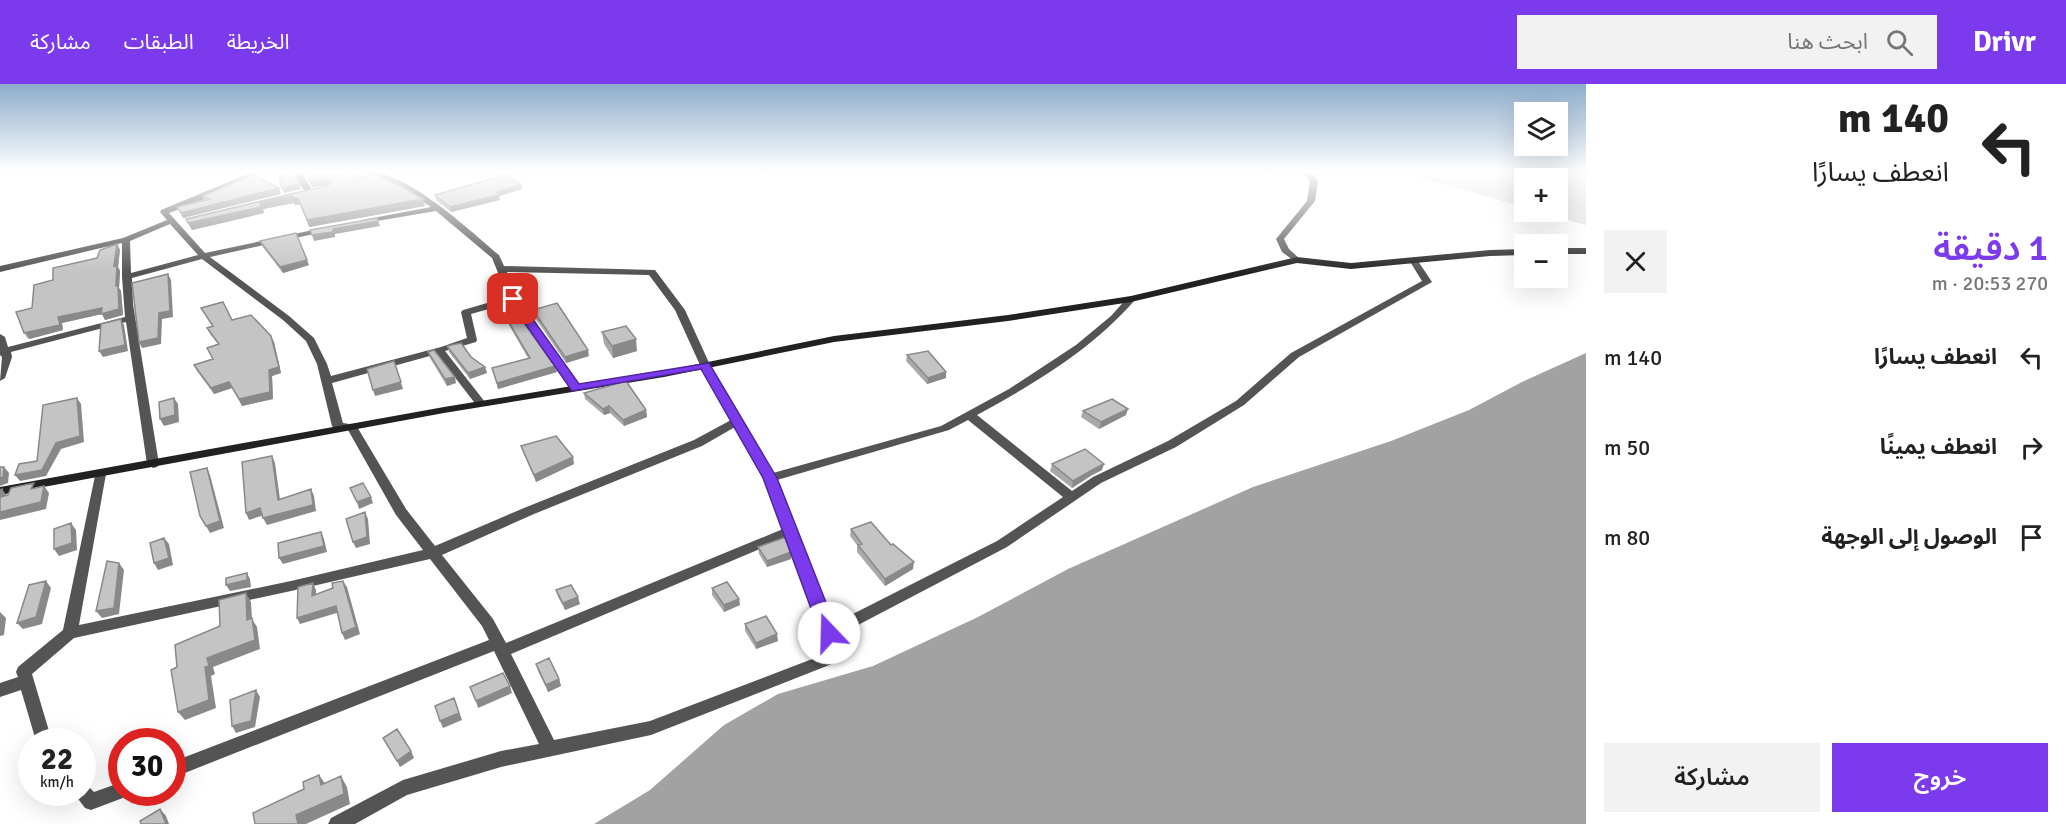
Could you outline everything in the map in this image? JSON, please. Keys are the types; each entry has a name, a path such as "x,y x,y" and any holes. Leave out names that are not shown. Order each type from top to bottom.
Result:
{"street":[{"path":"184,205 164,212 178,222 203,256 286,318 310,340 322,364 338,426 352,427"},
{"path":"433,205 496,257 513,299 576,388"},
{"path":"1297,260 1286,250 1280,240 1308,205"},
{"path":"352,224 438,208"},
{"path":"0,269 126,240 178,222"},
{"path":"126,277 203,256 331,228"},
{"path":"126,240 126,277 153,464"},
{"path":"1568,251 1586,251"},
{"path":"0,491 705,365 834,339 1008,318 1131,299 1297,260 1351,266 1514,253"},
{"path":"829,633 1002,544 1097,480 1172,444 1240,403 1295,355 1426,282 1413,260"},
{"path":"337,824 403,788 501,759 651,728 837,656 770,478 705,365 680,310 652,272 500,269"},
{"path":"326,381 472,340 466,312 513,299"},
{"path":"770,478 945,428 1013,391 1080,347 1114,318 1131,299"},
{"path":"3,352 131,318"},
{"path":"0,337 3,352 7,357 0,378"},
{"path":"439,350 481,404"},
{"path":"969,415 1072,497"},
{"path":"41,728 24,672 70,633 280,589 433,553 529,511 698,443 737,421"},
{"path":"352,427 401,512 488,623 550,749"},
{"path":"70,633 100,474"},
{"path":"186,765 500,647 790,531"},
{"path":"0,690 27,681"}],"shaded area":[{"path":"1568,205 1586,205 1586,225 1568,220"},
{"path":"1586,353 1586,824 594,824 650,790 724,725 778,694 873,666 978,617 1068,569 1253,487 1391,441 1469,410 1522,382"}],"building":[{"path":"187,205 214,205 181,213 177,207"},
{"path":"247,205 261,205 261,207 188,223 186,219"},
{"path":"301,205 392,205 307,220"},
{"path":"377,218 378,221 333,229 333,232 312,235 310,230"},
{"path":"296,233 307,260 280,267 260,241"},
{"path":"117,244 114,266 117,265 116,286 118,286 119,309 101,314 102,308 58,317 60,325 24,333 16,312 32,308 34,285 53,280 53,268 97,258 100,250"},
{"path":"168,274 170,311 159,313 158,338 139,342 132,283"},
{"path":"223,302 232,320 251,315 271,336 279,367 269,370 270,392 239,399 229,382 211,388 194,365 213,359 207,348 219,344 207,328 213,326 201,308"},
{"path":"557,303 588,350 565,357 533,310"},
{"path":"519,316 555,366 497,383 492,368 530,358 507,319"},
{"path":"121,319 125,345 99,351 101,324"},
{"path":"626,326 636,339 612,346 602,332"},
{"path":"461,343 471,357 485,367 468,373 447,346"},
{"path":"434,350 455,377 445,379 428,352"},
{"path":"928,351 946,372 928,378 907,355"},
{"path":"394,361 401,382 373,390 367,369"},
{"path":"626,381 646,410 623,420 609,406 603,409 584,393"},
{"path":"77,398 80,436 56,443 42,470 15,475 19,464 37,461 43,405"},
{"path":"174,398 175,415 160,419 159,402"},
{"path":"1112,399 1128,409 1101,422 1083,411"},
{"path":"556,436 573,457 534,475 521,446"},
{"path":"1085,449 1104,464 1073,481 1052,464"},
{"path":"272,456 278,500 311,489 313,505 263,518 260,508 246,513 242,462"},
{"path":"0,467 4,467 3,477 0,478"},
{"path":"207,468 220,521 206,526 200,516 190,472"},
{"path":"34,483 31,489 44,486 41,502 0,512 0,490 2,489 1,497 8,495 11,488"},
{"path":"363,483 371,497 357,502 350,488"},
{"path":"365,512 367,537 353,542 346,519"},
{"path":"871,522 891,545 893,544 914,562 885,579 858,545 862,544 851,529"},
{"path":"71,523 72,543 54,549 54,529"},
{"path":"321,532 324,546 279,558 278,543"},
{"path":"786,537 791,552 767,561 758,547"},
{"path":"164,538 169,558 154,563 150,543"},
{"path":"107,561 119,563 114,608 96,611"},
{"path":"247,573 247,580 226,585 226,578"},
{"path":"46,581 36,617 17,623 29,585"},
{"path":"343,581 356,627 342,633 336,606 297,618 298,587 313,583 312,596 333,588 332,583"},
{"path":"727,582 739,599 724,605 712,588"},
{"path":"571,585 578,597 563,603 556,590"},
{"path":"246,593 247,620 252,618 255,640 207,658 209,666 205,667 209,700 178,712 171,670 177,667 175,645 220,626 219,600"},
{"path":"766,616 777,634 756,643 745,624"},
{"path":"549,658 559,679 546,685 536,664"},
{"path":"503,673 510,686 476,701 470,687"},
{"path":"256,690 251,721 232,726 230,700"},
{"path":"454,698 459,713 440,721 435,706"},
{"path":"397,729 411,751 397,761 383,738"},
{"path":"319,775 321,785 341,776 344,794 296,815 298,824 255,824 253,813 304,789 303,782"},
{"path":"160,809 166,824 141,824 140,821"}],"route":[{"path":"513,299 576,388 705,365 770,478 829,633"}]}
